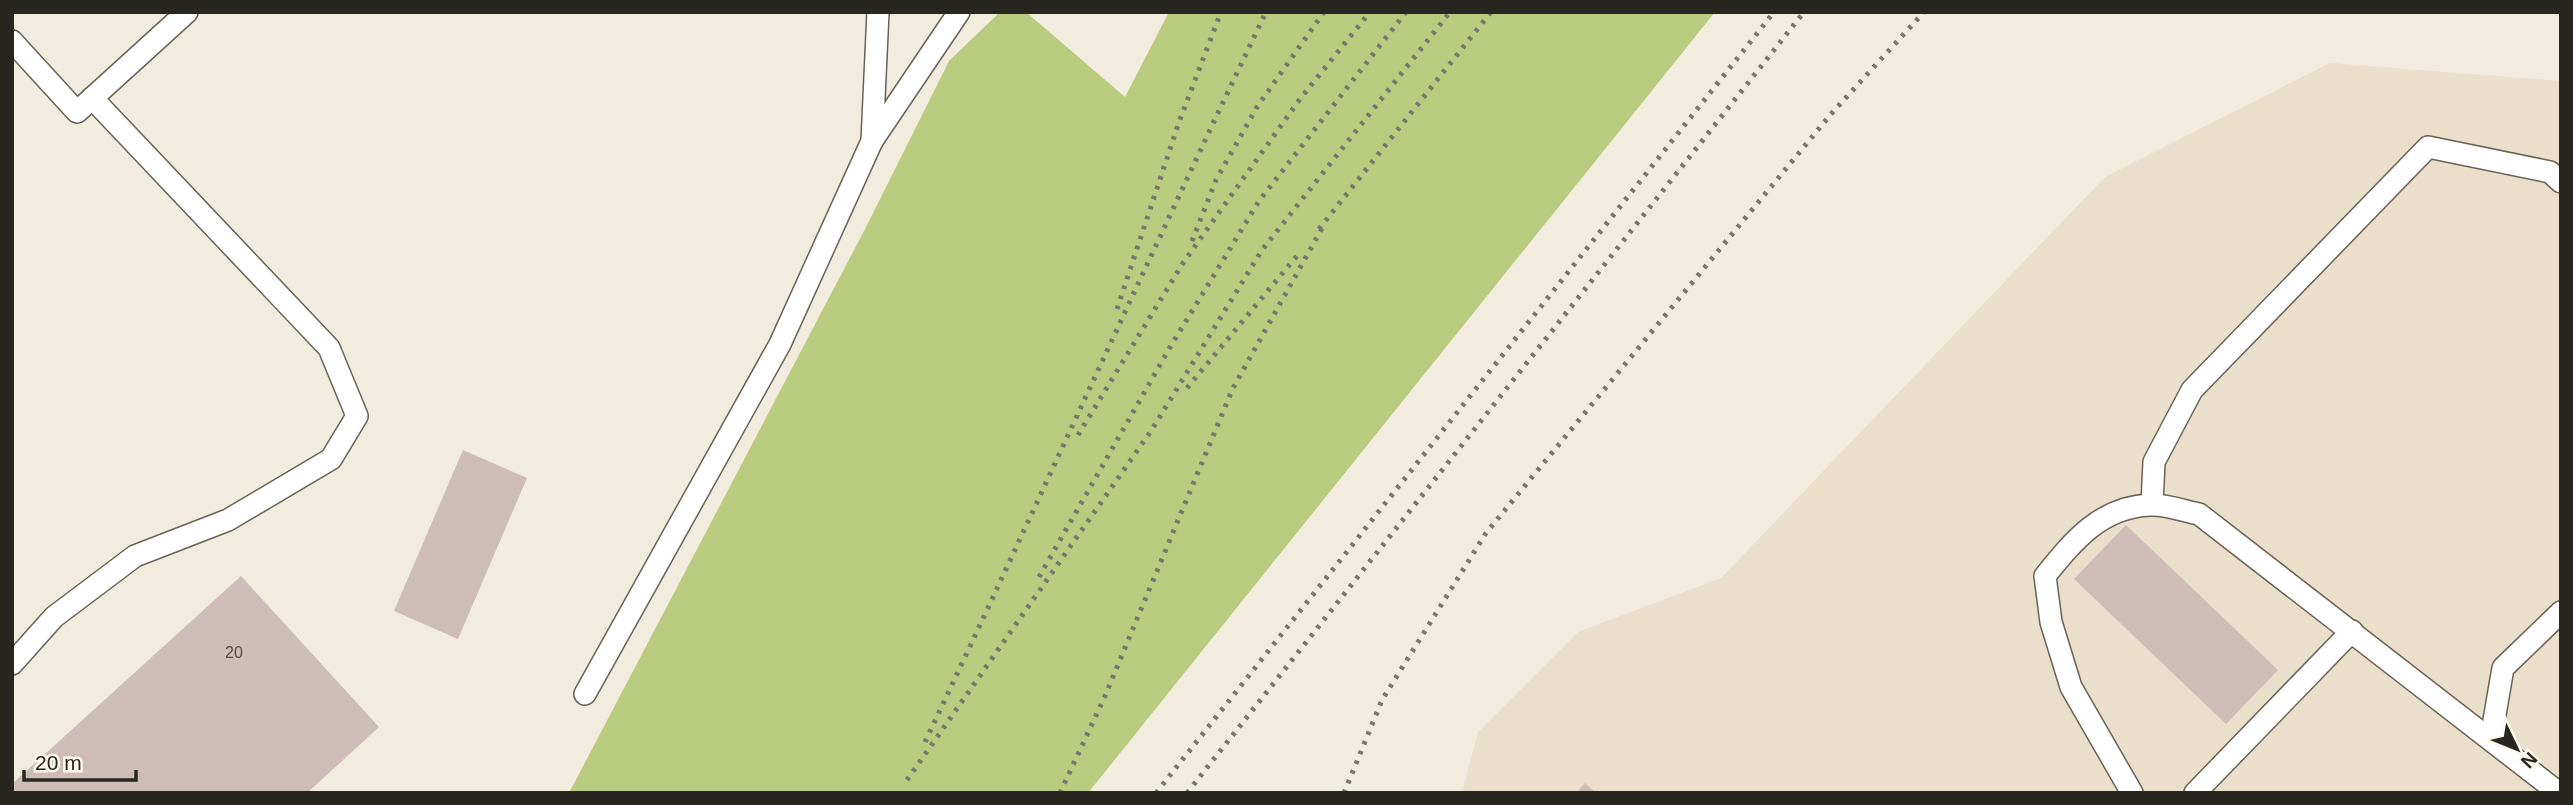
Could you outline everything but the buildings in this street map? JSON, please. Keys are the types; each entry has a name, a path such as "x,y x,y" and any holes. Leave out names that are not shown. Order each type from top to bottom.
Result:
{"lane":[{"path":"12,41 77,112 187,12"},
{"path":"872,141 878,12"},
{"path":"585,694 780,344 872,141 959,12"},
{"path":"12,664 54,617 135,556 228,520 331,459 357,416 329,348 92,98"},
{"path":"2152,504 2154,461 2192,390 2428,147 2550,172 2561,182"},
{"path":"2132,793 2071,687 2051,622 2045,576 2073,540 2111,512 2152,504 2199,514 2559,793"},
{"path":"2491,738 2502,668 2561,612"},
{"path":"2195,793 2352,631"}],"shaded area":[{"path":"2330,63 2561,81 2561,793 1462,793 1478,732 1578,632 1721,578 2105,177"}],"green space":[{"path":"1000,12 1026,12 1125,97 1169,12 1715,12 1088,793 569,793 864,231 949,61"}],"railway":[{"path":"1117,309 1179,122 1221,12"},
{"path":"925,742 1266,12"},
{"path":"1192,241 1216,180 1257,107 1324,12"},
{"path":"1078,435 1183,263 1300,99 1370,12"},
{"path":"1039,577 1169,349 1259,201 1406,12"},
{"path":"907,780 1151,431 1262,250 1450,12"},
{"path":"1319,229 1491,12"},
{"path":"1156,793 1774,12"},
{"path":"1187,793 1804,12"},
{"path":"1344,793 1382,700 1486,533 1831,114 1924,12"},
{"path":"1060,793 1105,696 1233,388 1325,223"},
{"path":"1187,388 1301,251"}]}
